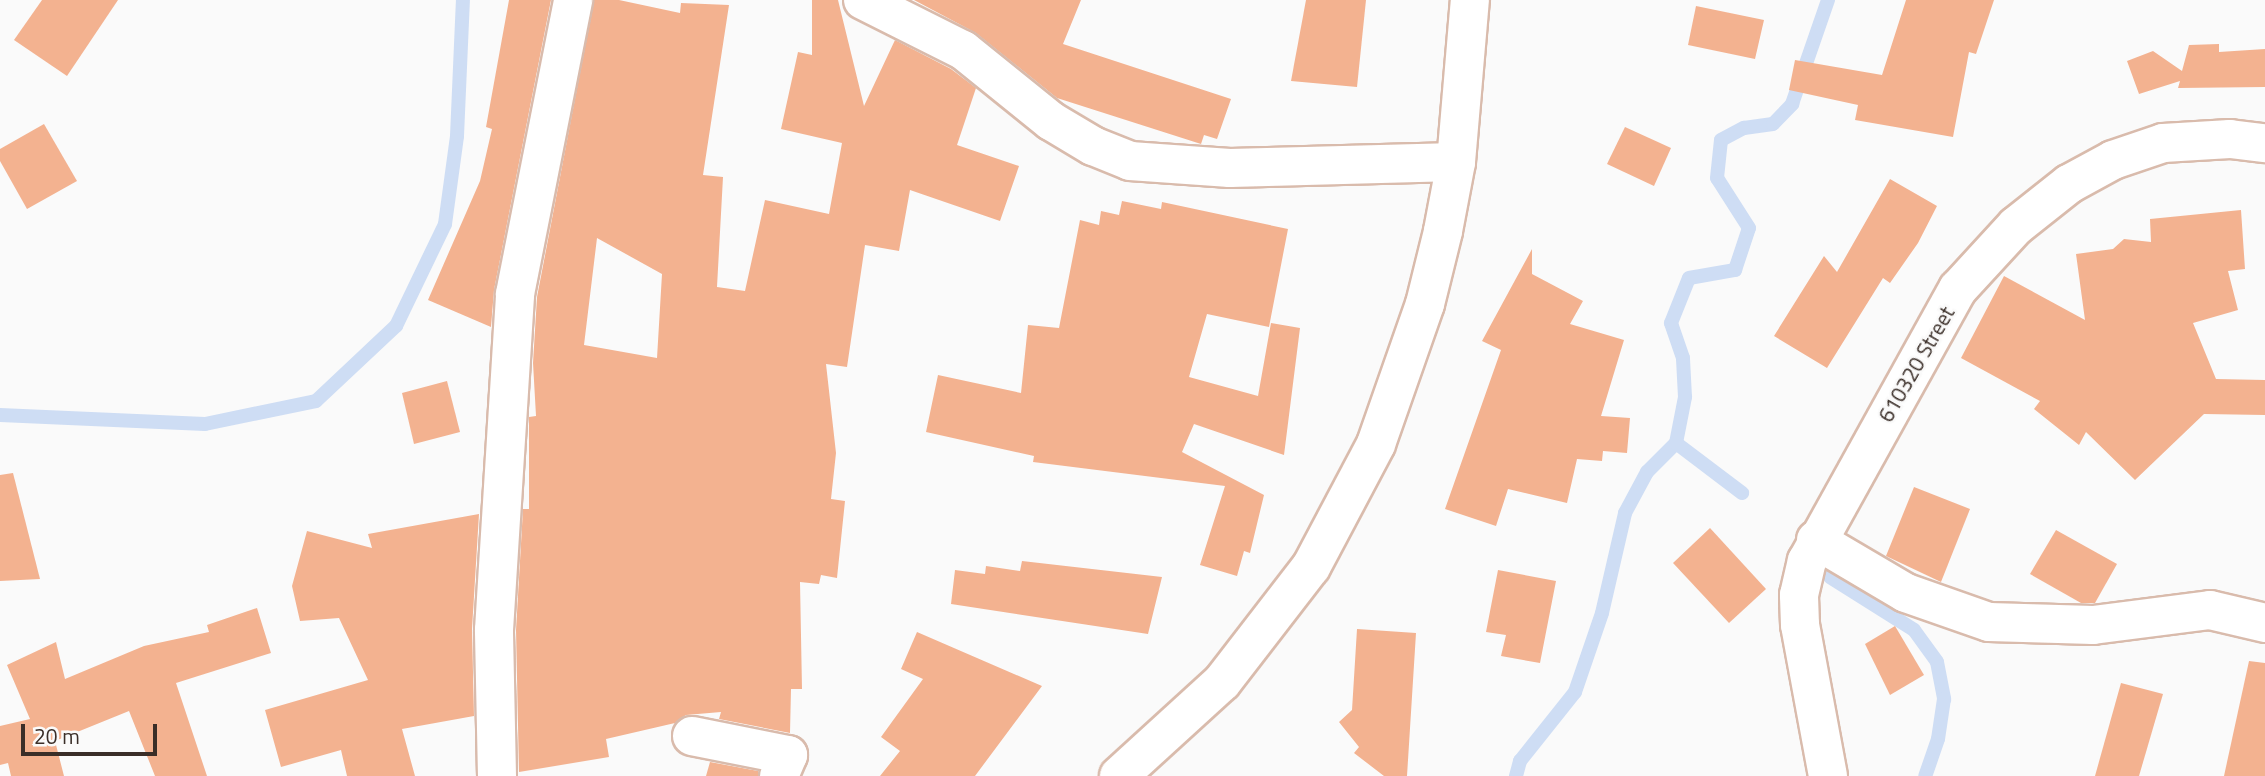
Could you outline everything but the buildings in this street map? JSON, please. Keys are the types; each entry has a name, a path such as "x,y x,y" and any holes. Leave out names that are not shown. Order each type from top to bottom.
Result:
{"street":[{"path":"497,776 494,630 515,294 552,88 573,0"},
{"path":"863,0 962,50 1051,121 1093,146 1130,161 1230,168 1456,162"},
{"path":"1119,776 1222,682 1311,567 1376,444 1424,304 1456,162 1470,0"},
{"name":"610320 Street","path":"1828,776 1800,625 1799,595 1816,540 1958,289 2016,226 2069,184 2113,160 2163,144 2230,139 2265,144"},
{"path":"1816,540 1906,593 1989,622 2093,625 2210,610 2265,622"},
{"path":"692,737 788,755 779,776"}],"waterway":[{"path":"0,415 205,424 316,401 396,326 445,224 457,136 463,0"},
{"path":"1516,776 1520,761 1575,692 1602,613 1625,513 1647,472 1676,443 1685,397 1683,358 1671,323 1689,278 1735,270 1749,228 1717,178 1721,140 1744,128 1773,124 1792,104 1828,0"},
{"path":"1676,443 1742,493"},
{"path":"1830,577 1914,630 1937,662 1944,699 1938,739 1925,776"}]}
